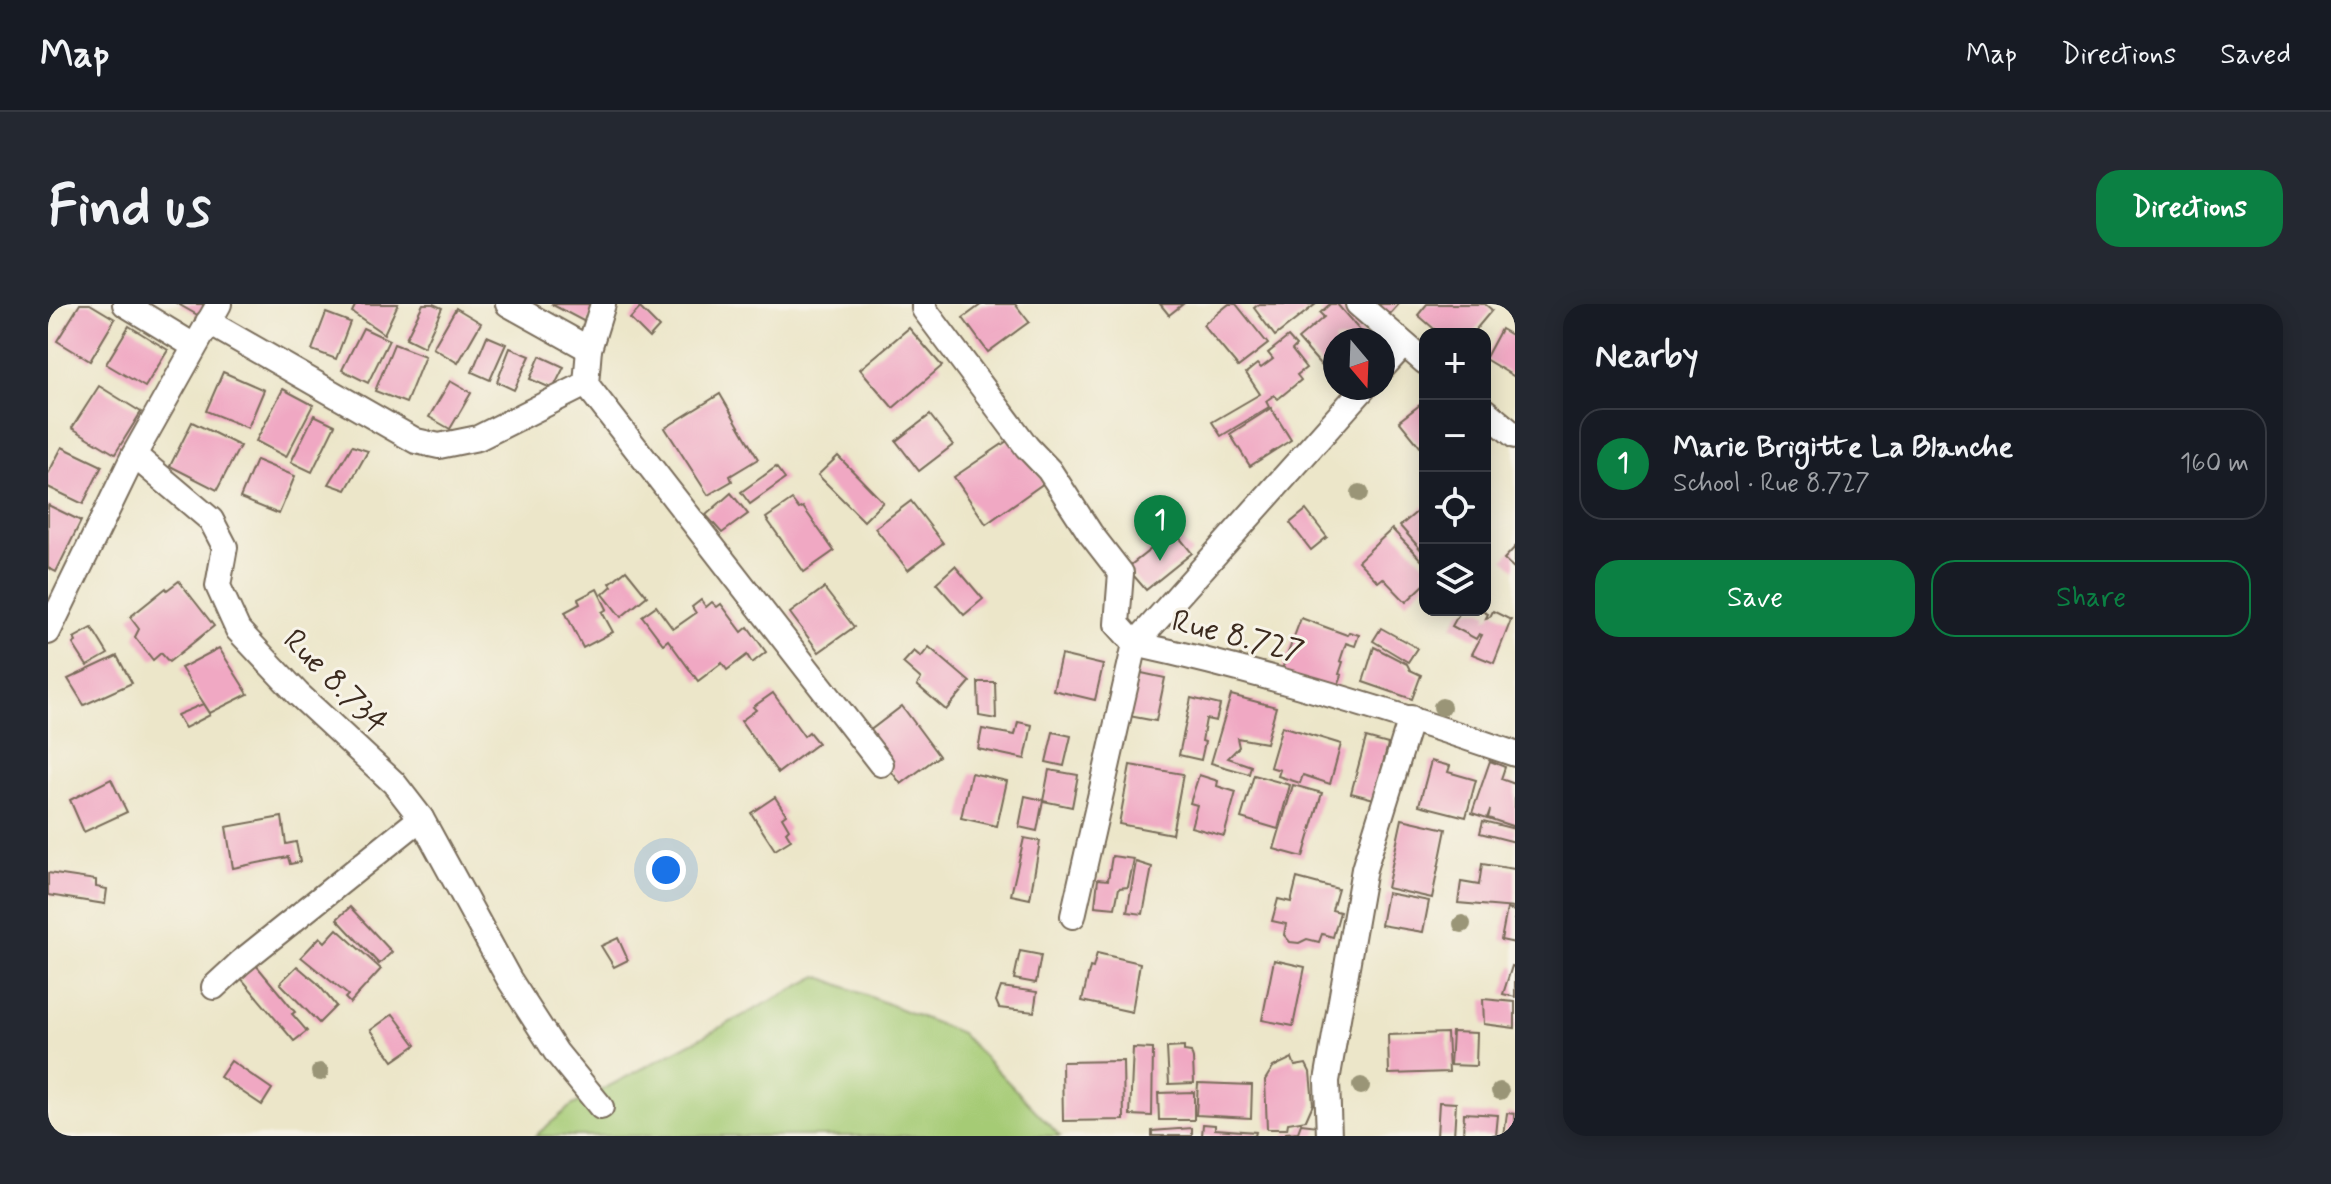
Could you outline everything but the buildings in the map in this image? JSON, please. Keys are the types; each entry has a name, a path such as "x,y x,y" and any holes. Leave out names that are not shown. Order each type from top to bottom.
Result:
{"street":[{"path":"125,304 194,346"},
{"path":"508,304 589,349"},
{"path":"603,304 589,349 586,384 881,764"},
{"path":"924,304 924,309 1027,447 1049,470 1090,533 1121,573 1117,624 1135,644 1073,916"},
{"path":"1358,304 1419,357"},
{"path":"48,632 134,455 214,313 416,441 439,446 478,438 586,384"},
{"path":"1395,354 1403,345"},
{"name":"Rue 8.727","path":"1353,400 1135,644 1229,664 1411,718 1515,754"},
{"path":"1491,416 1515,436"},
{"name":"Rue 8.734","path":"134,455 211,520 225,547 219,574 220,595 238,630 298,694 394,783 421,818 509,979 556,1052 601,1107"},
{"path":"1329,1136 1327,1081 1364,869 1411,718"},
{"path":"214,987 421,818"}],"green space":[{"path":"818,976 961,1033 1060,1136 535,1136 571,1106"}],"place":[{"name":"Marie Brigitte La Blanche","path":"1160,561"}]}
